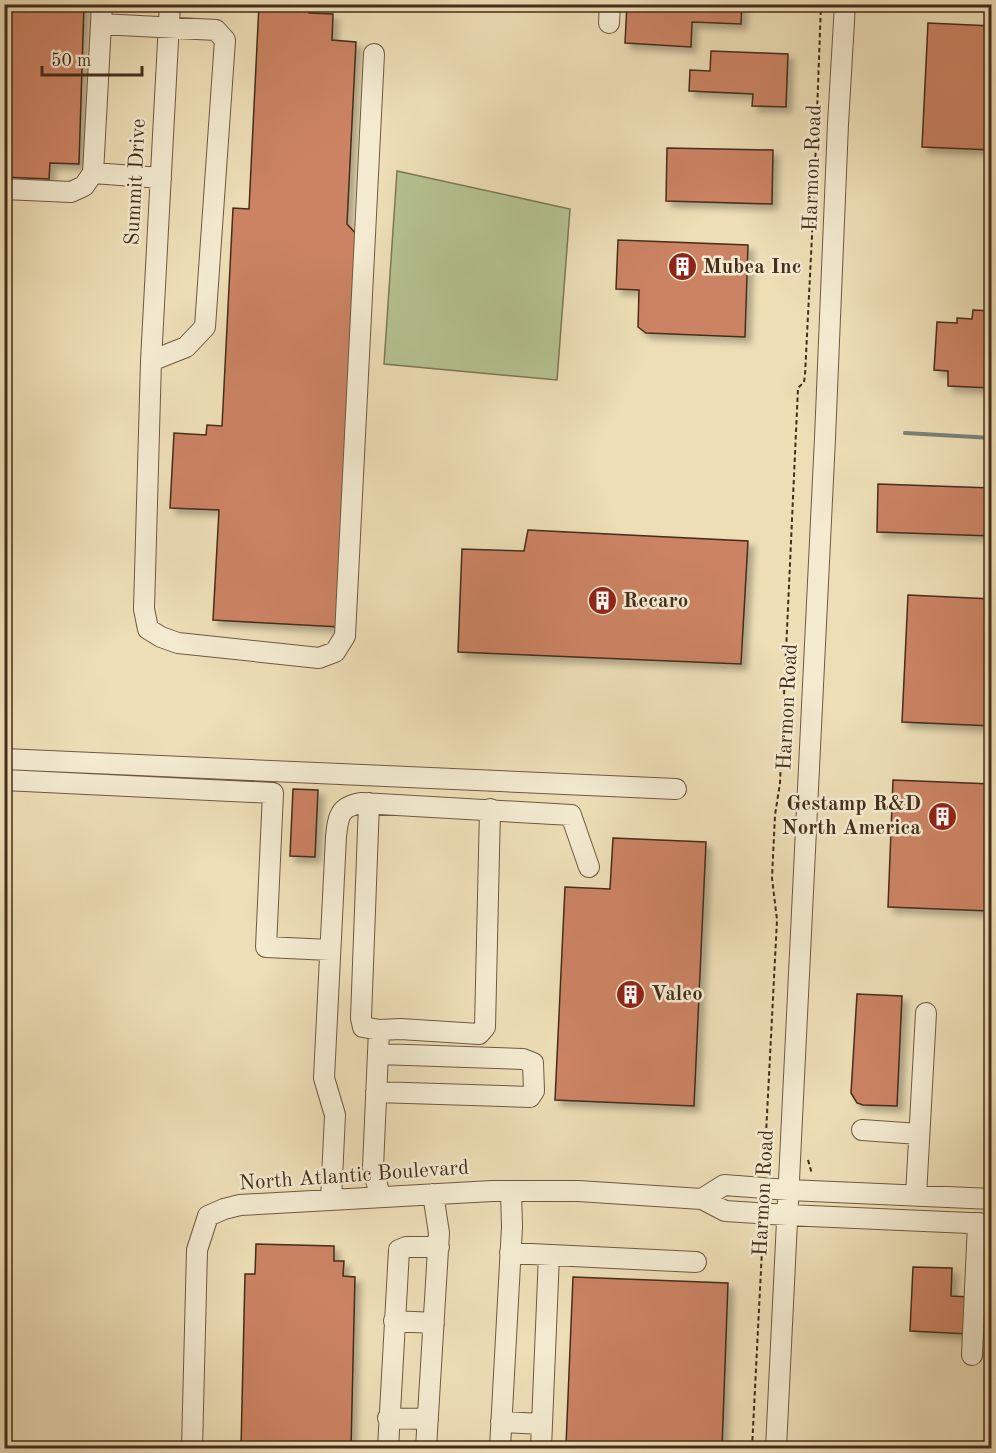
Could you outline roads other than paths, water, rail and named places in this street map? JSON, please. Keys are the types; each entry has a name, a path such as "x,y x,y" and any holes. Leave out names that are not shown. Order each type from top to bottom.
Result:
{"street":[{"path":"4,189 71,192 84,186 93,173 102,4"},
{"name":"Harmon Road","path":"776,1449 845,4"},
{"name":"Summit Drive","path":"170,5 151,361 144,609 148,629 178,643 319,658 335,652 345,636 374,54"},
{"path":"101,24 216,30 225,40 205,327 186,347 151,361"},
{"path":"93,173 161,178"},
{"path":"4,759 676,789"},
{"path":"4,780 273,793 266,947 330,950"},
{"path":"369,803 361,1018 363,1027 379,1030 400,1029 479,1034 485,1027 490,809"},
{"path":"331,1199 335,1114 324,1078 337,820 343,810 352,804 369,803 571,815 589,867"},
{"path":"916,1196 926,1013"},
{"path":"379,1030 373,1167 380,1197"},
{"path":"376,1092 530,1097 534,1091 533,1063 523,1059 378,1054"},
{"path":"862,1130 919,1134"},
{"path":"702,1199 724,1185 992,1199"},
{"path":"500,1449 510,1253 510,1191"},
{"name":"North Atlantic Boulevard","path":"192,1449 196,1250 208,1216 224,1209 240,1205 331,1199 510,1191 578,1191 702,1199 724,1211 985,1224"},
{"path":"426,1449 439,1247 433,1194"},
{"path":"949,1222 950,1197"},
{"path":"972,1355 985,1224"},
{"path":"388,1449 399,1250 406,1247 439,1247"},
{"path":"510,1253 696,1262"},
{"path":"541,1449 549,1254"},
{"path":"394,1321 434,1323"},
{"path":"388,1418 428,1419"},
{"path":"501,1422 542,1424"}],"waterway":[{"path":"905,433 992,438"}],"place":[{"name":"Mubea Inc","path":"682,267"},
{"name":"Recaro","path":"602,601"},
{"name":"Gestamp R&D North America","path":"942,816"},
{"name":"Valeo","path":"630,994"}]}
